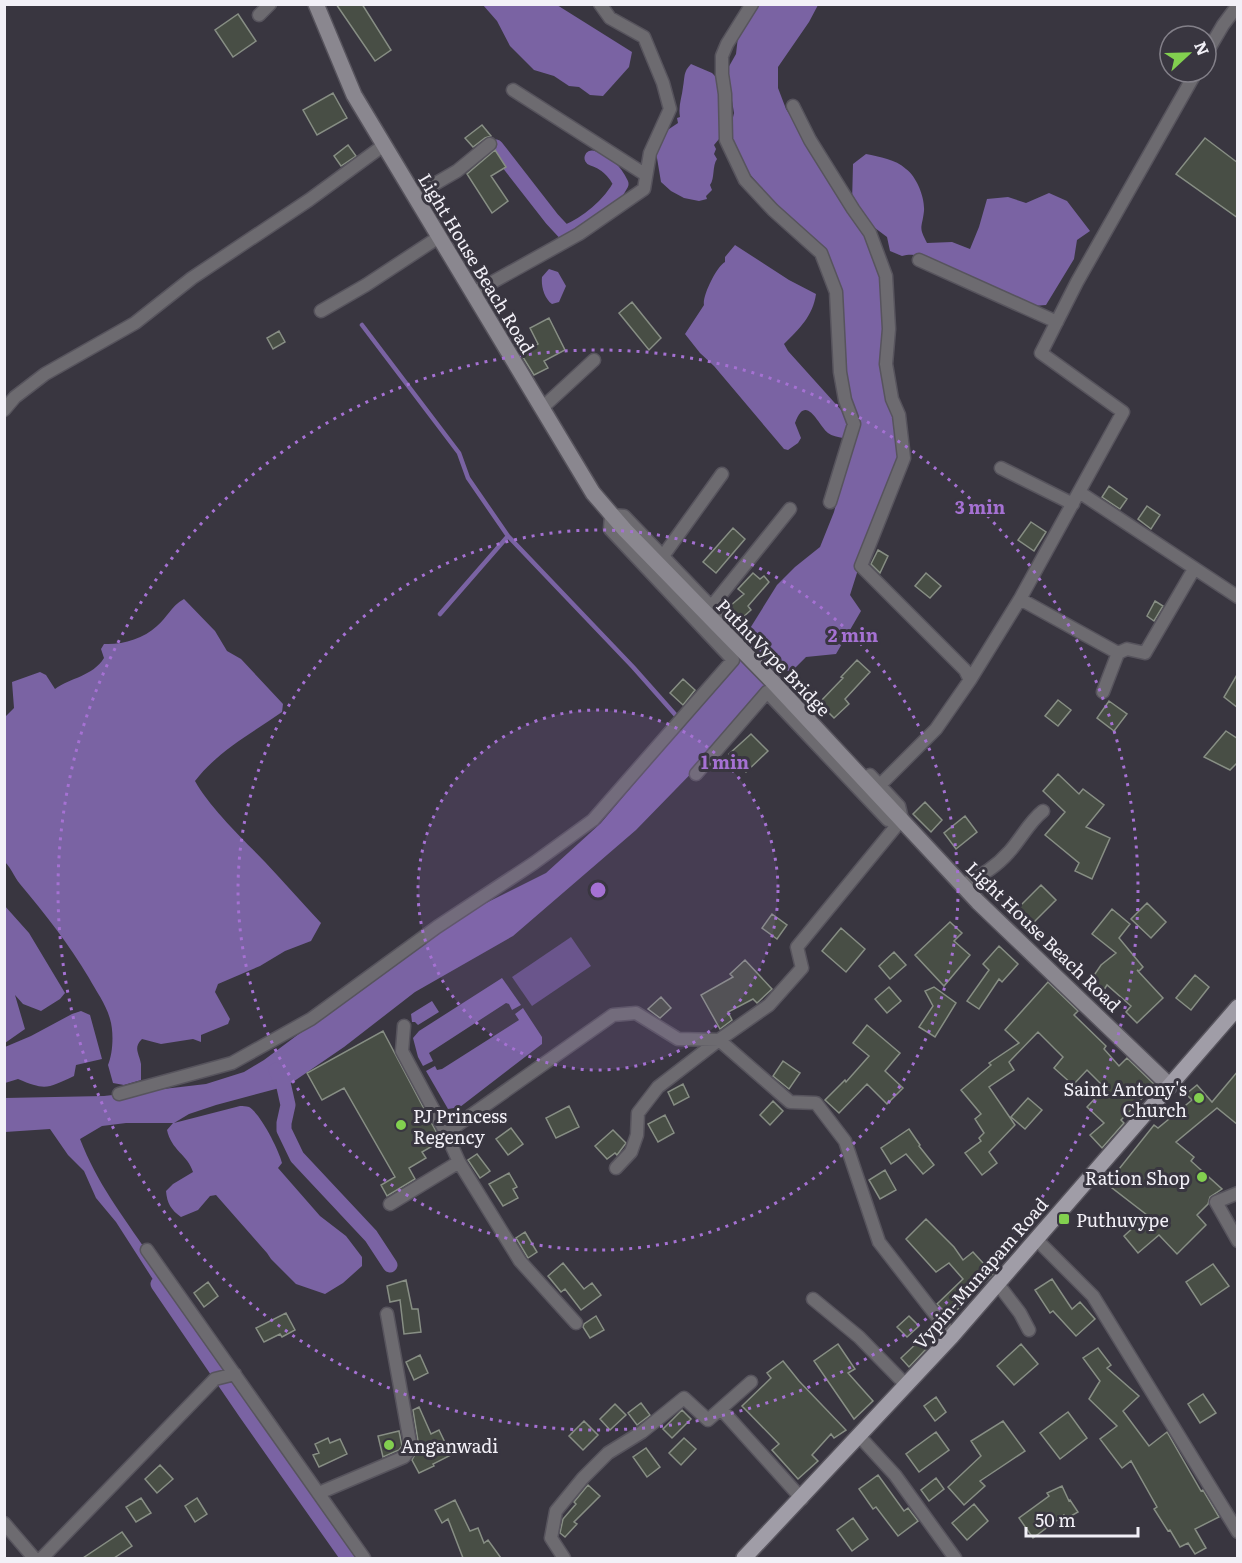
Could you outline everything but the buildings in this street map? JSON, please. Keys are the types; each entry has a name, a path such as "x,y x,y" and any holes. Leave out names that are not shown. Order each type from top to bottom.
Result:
{"main road":[{"name":"Light House Beach Road","path":"316,4 354,95 593,493 625,530"},
{"name":"PuthuVype Bridge","path":"625,530 898,815"},
{"name":"Light House Beach Road","path":"898,815 962,885 1170,1086"},
{"name":"Vypin-Munapam Road","path":"744,1558 802,1499 952,1336 1238,1007"}],"street":[{"path":"259,15 270,4"},
{"path":"473,293 579,234 644,189 650,153 670,109 663,83 644,37 610,18 600,4"},
{"path":"752,4 722,56 726,140 745,180 773,210 815,246 821,254 836,292 840,372 845,400 854,424 830,502"},
{"path":"1218,34 1238,5"},
{"path":"879,785 936,729 970,680 1020,599 1123,412 1041,353 1189,84"},
{"path":"513,90 646,176"},
{"path":"793,106 810,140 870,232 886,276 889,329 886,364 892,399 899,415 904,458 861,566 965,670 970,680"},
{"path":"414,196 457,171 490,144"},
{"path":"4,410 15,397 45,374 135,324 192,278 309,200 384,145"},
{"path":"321,311 366,285 439,237"},
{"path":"919,260 1057,322"},
{"path":"542,408 594,360"},
{"path":"1001,468 1072,504"},
{"path":"663,556 723,474"},
{"path":"1079,492 1238,597"},
{"path":"711,607 790,509"},
{"path":"119,1094 232,1063 311,1019 437,927 534,863 593,820 732,660 610,529 611,515 624,516 742,639"},
{"path":"1103,692 1118,653 1127,649 1145,652 1194,569"},
{"path":"1020,599 1118,653"},
{"path":"616,1167 631,1152 637,1135 638,1113 658,1087 769,1005 802,968 797,947 898,815 899,806 782,681"},
{"path":"696,774 767,692 888,820 898,815"},
{"path":"962,885 983,876 1009,853 1043,811"},
{"path":"446,1133 613,1015 636,1013 678,1039 719,1040 790,1102 816,1103 845,1142 879,1242 952,1336"},
{"path":"404,1026 402,1051 459,1162 520,1261 576,1323"},
{"path":"390,1204 459,1162"},
{"path":"1238,1193 1216,1202 1238,1241"},
{"path":"1036,1239 1093,1296 1238,1532"},
{"path":"147,1250 364,1558"},
{"path":"998,1284 1020,1313 1029,1330"},
{"path":"813,1299 859,1337 907,1386"},
{"path":"319,1493 404,1456 411,1448 387,1314"},
{"path":"42,1558 215,1379 235,1374"},
{"path":"564,1558 551,1538 556,1511 608,1452 642,1432 684,1398 708,1420 751,1382"},
{"path":"721,1409 802,1499"},
{"path":"860,1437 895,1475 955,1558"},
{"path":"4,1523 34,1558"}],"shaded area":[{"path":"483,5 557,5 632,52 629,67 603,96 590,95 579,87 569,86 554,76 534,70 510,46 497,21"},
{"path":"756,5 818,5 778,67 778,88 786,109 863,226 885,283 898,462 869,535 850,595 861,611 836,654 806,657 793,670 779,672 713,751 636,830 513,936 415,992 344,1047 287,1086 216,1105 189,1114 174,1123 240,1106 249,1107 263,1124 277,1150 282,1163 278,1168 320,1216 346,1236 362,1257 362,1266 343,1283 325,1294 296,1284 271,1259 216,1195 210,1196 198,1210 181,1217 175,1212 170,1206 166,1191 193,1172 169,1137 167,1130 173,1123 126,1123 102,1126 80,1139 102,1184 157,1267 180,1309 161,1292 116,1222 96,1198 84,1171 68,1155 50,1129 5,1132 5,1098 104,1096 206,1084 244,1072 264,1060 414,948 474,909 546,873 601,823 750,649 744,638 777,585 820,547 834,512 857,427 848,391 843,306 833,271 816,243 771,199 748,172 729,135 734,113 727,70 736,54 739,28"},
{"path":"691,64 712,73 717,78 721,120 719,139 714,145 716,149 714,154 717,159 710,185 712,190 706,196 707,199 699,201 684,198 661,182 656,152 666,131 678,123 685,75"},
{"path":"866,154 897,163 914,177 923,200 922,230 927,243 952,242 970,249 987,199 1008,197 1026,203 1049,193 1067,201 1090,231 1077,240 1074,259 1046,305 1033,306 945,268 930,259 919,255 902,256 890,251 887,237 871,225 852,203 853,164"},
{"path":"735,245 789,280 816,294 809,316 784,344 847,414 849,426 847,436 843,438 830,434 812,413 803,410 795,423 801,438 788,450 784,449 685,334 704,305 705,295 714,275"},
{"path":"549,269 558,272 566,286 559,302 552,304 545,295 542,284 542,277"},
{"path":"184,599 215,631 227,651 241,659 283,704 282,712 224,752 195,781 218,812 321,923 311,941 285,951 260,966 218,984 215,992 230,1019 228,1024 201,1035 201,1042 193,1039 161,1044 142,1039 137,1048 141,1064 141,1080 124,1085 113,1083 108,1065 112,1049 112,1030 103,1003 65,941 5,862 5,717 14,708 12,682 40,672 46,675 55,689 94,669 104,658 101,649 104,644 139,638 161,623 175,605"},
{"path":"4,905 29,933 65,993 41,1011 23,1004 15,995 25,1029 5,1043"},
{"path":"571,937 591,966 532,1006 512,977"},
{"path":"502,978 521,1005 512,1010 506,1003 429,1053 433,1061 423,1066 413,1038 419,1031"},
{"path":"432,1001 439,1012 418,1025 412,1022 411,1014"},
{"path":"523,1008 542,1037 542,1044 460,1107 448,1109 426,1071 435,1066 437,1070 442,1069 519,1020 515,1014"},
{"path":"81,1011 90,1015 102,1059 76,1065 74,1076 52,1085 35,1085 18,1079 5,1083 5,1047"}],"waterway":[{"path":"496,147 565,233 597,213 611,199 621,184 609,168 592,158"},
{"path":"362,325 459,453 468,478 508,536"},
{"path":"440,614 508,536 633,667 680,720"},
{"path":"276,1070 284,1087 288,1105 284,1130 297,1157 371,1236 390,1265"},
{"path":"158,1284 348,1558"}],"place":[{"name":"Saint Antony's Church","path":"1199,1098"},
{"name":"PJ Princess Regency","path":"401,1125"},
{"name":"Ration Shop","path":"1202,1177"},
{"name":"Puthuvype","path":"1064,1219"},
{"name":"Anganwadi","path":"389,1445"}]}
